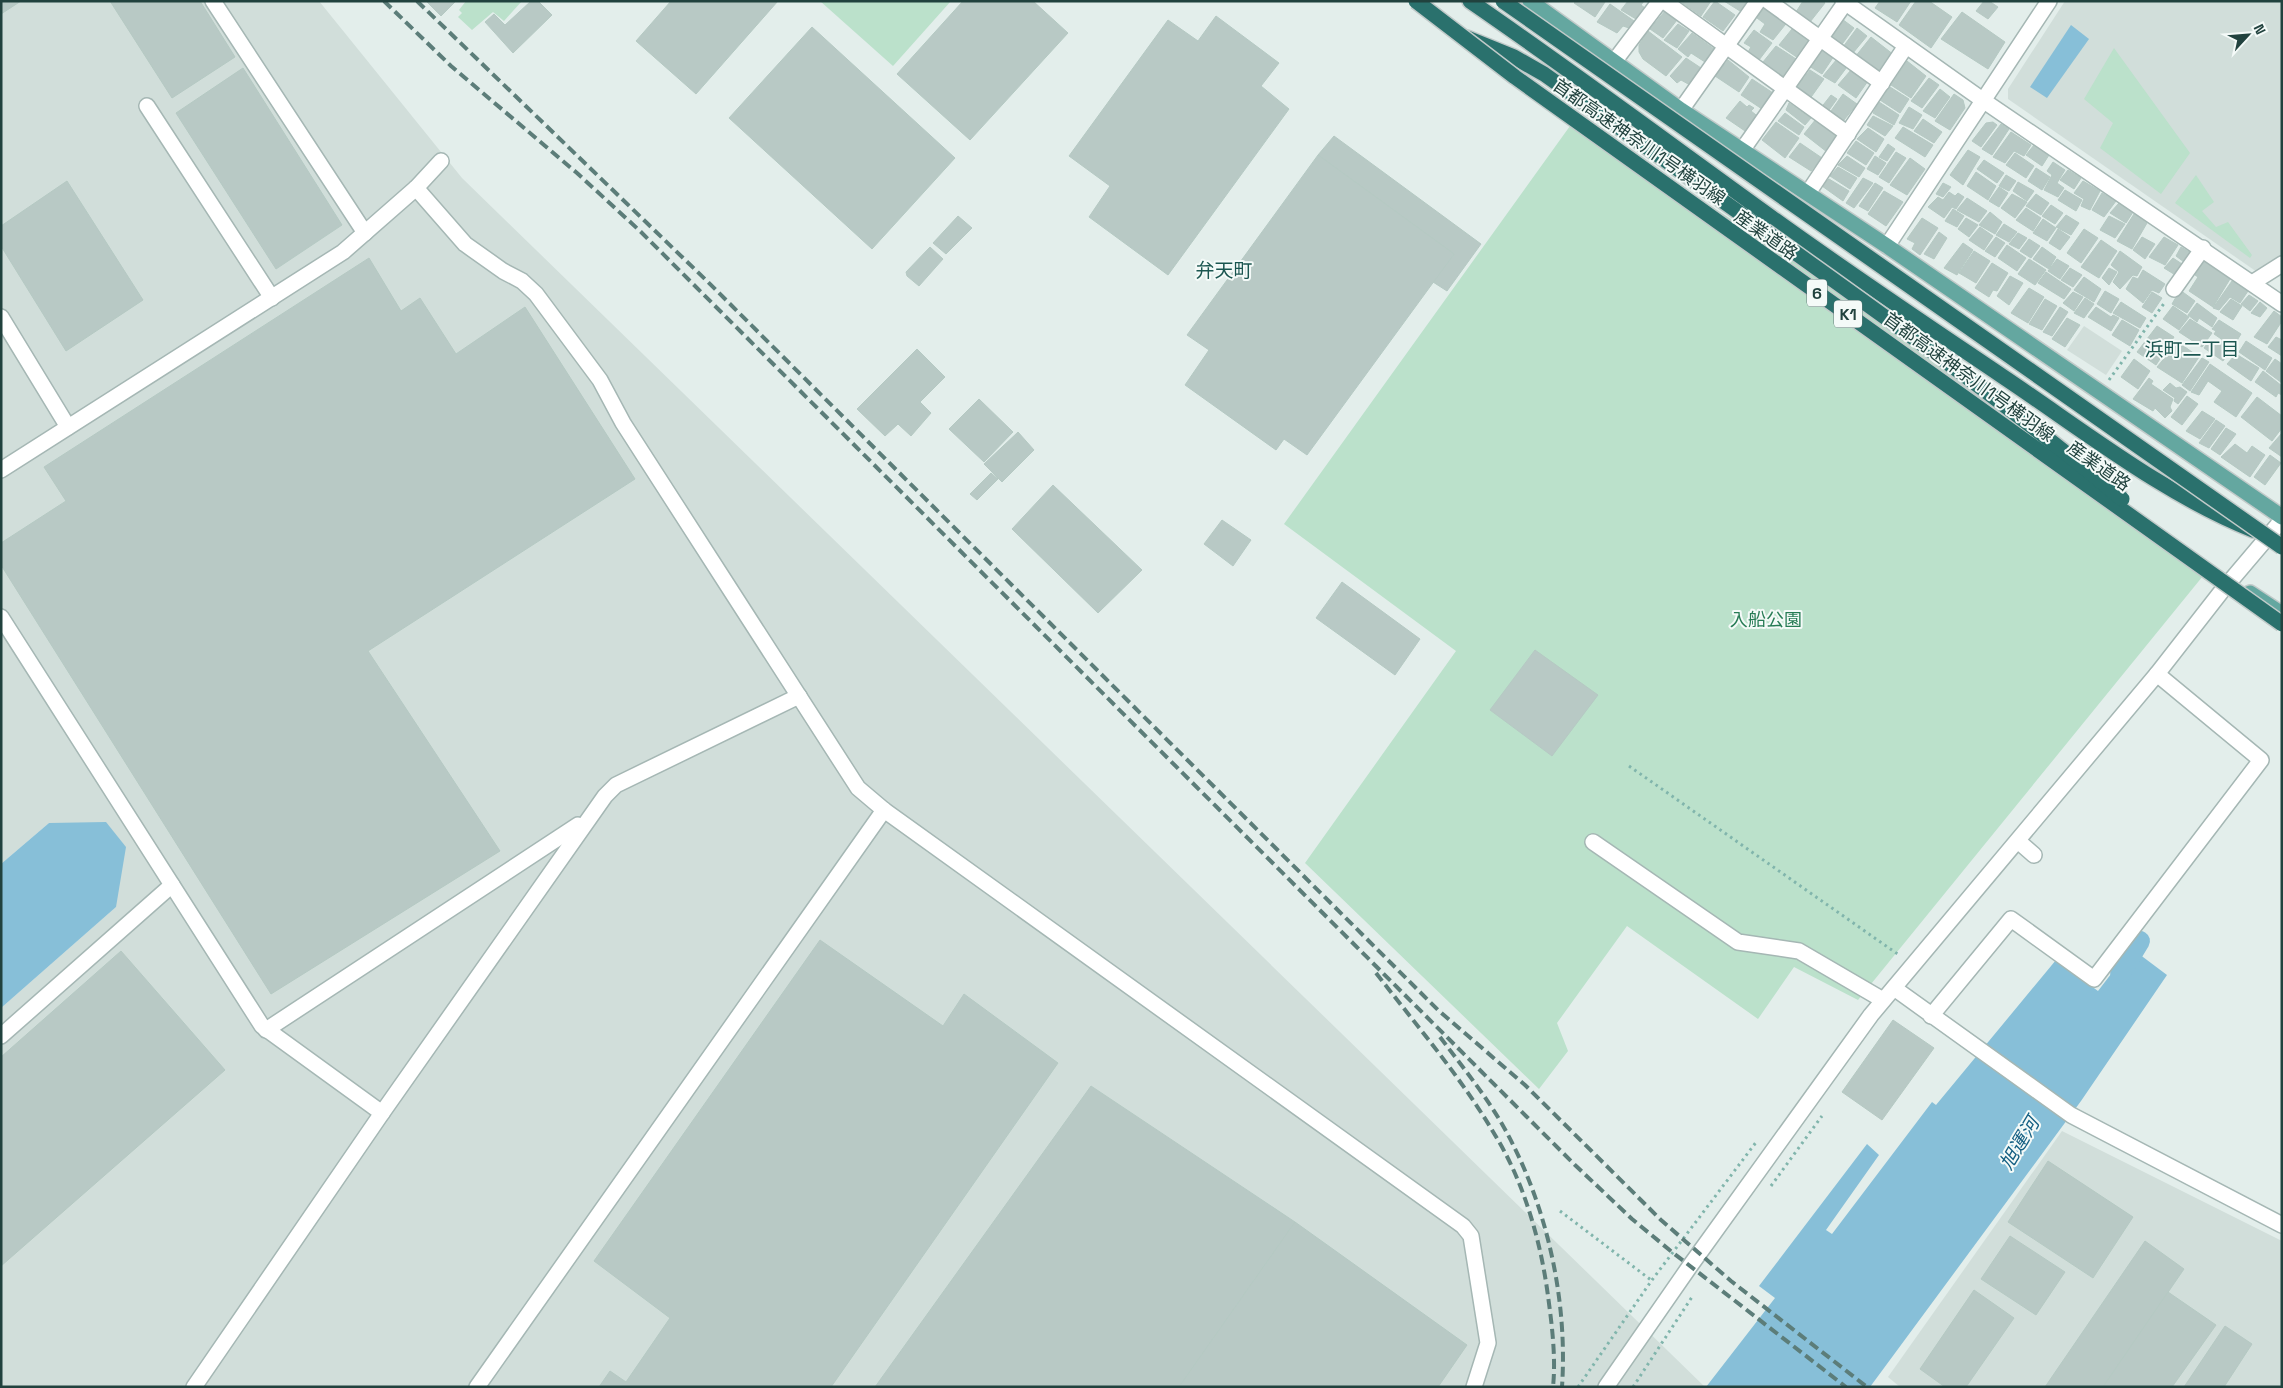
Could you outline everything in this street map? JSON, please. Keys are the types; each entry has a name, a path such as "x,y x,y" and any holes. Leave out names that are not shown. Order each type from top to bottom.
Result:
{"highway":[{"name":"首都高速神奈川1号横羽線","path":"1416,1 1515,77 2282,624"},
{"path":"1470,1 1537,47 2056,443 2208,570"},
{"path":"1503,1 2282,547"},
{"path":"1441,28 1497,50 1544,74 1769,225 2134,465 2223,518 2264,534"}],"main road":[{"name":"産業道路","path":"1406,1 1572,123 2282,614"},
{"path":"1530,1 1613,63 1681,110 1887,246 2282,517"}],"street":[{"path":"213,1 365,233"},
{"path":"1613,63 1660,1"},
{"path":"1664,1 1726,48 1848,134"},
{"path":"1681,110 1758,1"},
{"path":"1768,1 1882,83"},
{"path":"1887,246 2049,1"},
{"path":"1742,149 1785,90 1844,2 1984,101 2203,248 2282,304"},
{"path":"1808,193 1906,46"},
{"path":"147,106 272,298"},
{"path":"1,470 343,252 416,188 441,161"},
{"path":"416,188 466,244 522,281 536,294 568,335 600,380 623,423 858,788 884,810 1463,1226 1471,1236 1488,1343 1474,1387"},
{"path":"2174,289 2203,248"},
{"path":"2252,282 2282,264"},
{"path":"1,317 68,427"},
{"path":"1606,1387 1690,1266 1883,1000 2156,674 2282,517 2279,507 2282,504"},
{"path":"1,616 266,1030 382,1113"},
{"path":"1931,1016 2011,919 2094,979 2261,760 2156,674"},
{"path":"194,1387 382,1113 586,820 605,796 616,785 799,696"},
{"path":"477,1387 884,810"},
{"path":"266,1030 586,820"},
{"path":"2018,841 2034,855"},
{"path":"1593,842 1738,942 1799,951 1883,1000"},
{"path":"1,1036 172,885"},
{"path":"1894,988 2071,1115 2282,1225"}],"path":[{"path":"2101,392 2174,289"},
{"path":"1629,766 1900,956"},
{"path":"1766,1193 1824,1112"},
{"path":"1560,1211 1652,1280"},
{"path":"1634,1387 1694,1293"}],"shaded area":[{"path":"1,1 319,1 462,178 1705,1387 1,1387 1,1008 116,907 49,823 1,864"},
{"path":"2065,1 2282,1 2282,256 2257,272 2008,99 2008,89"},
{"path":"2084,326 2122,351 2106,375 2067,350"},
{"path":"2062,1131 2282,1241 2282,1387 1900,1387 1888,1377"}],"green space":[{"path":"466,1 522,1 504,21 493,12 472,30 458,17 462,13 459,10"},
{"path":"820,1 951,1 893,66"},
{"path":"2114,48 2190,153 2161,194 2100,148 2113,123 2084,99"},
{"name":"入船公園","path":"1575,119 1893,323 2207,571 1858,1000 1794,967 1758,1019 1627,926 1557,1023 1568,1051 1539,1089 1305,863 1456,651 1284,524"},
{"path":"2196,175 2214,202 2202,211 2216,227 2228,222 2252,255 2250,258 2175,203"}],"water":[{"path":"2071,25 2089,39 2047,98 2030,87"},
{"path":"106,822 126,847 116,907 1,1008 1,864 49,823"},
{"path":"2131,948 2167,975 2081,1101 1870,1387 1706,1387 1775,1298 1759,1286 1867,1144 1879,1155 1826,1230 1832,1234 1932,1102 1936,1105 2056,960 2098,991"}],"building":[{"path":"1,1 21,1 1,14"},
{"path":"110,1 200,1 235,57 172,98"},
{"path":"426,1 456,1 441,16"},
{"path":"531,1 538,1 552,15 513,53 485,22 494,14 505,25"},
{"path":"671,1 778,1 696,94 636,41"},
{"path":"963,1 1033,1 1068,33 970,140 897,74"},
{"path":"1576,1 1605,2 1595,17 1574,3"},
{"path":"1628,1 1644,1 1641,5 1645,8 1636,19 1621,10"},
{"path":"1680,1 1711,1 1701,16"},
{"path":"1715,1 1735,15 1723,31 1703,17"},
{"path":"1724,1 1748,1 1740,11"},
{"path":"1803,1 1823,1 1825,3 1810,22 1796,12"},
{"path":"1880,1 1911,1 1897,22 1875,8"},
{"path":"1916,1 1929,1 1952,17 1931,48 1899,25"},
{"path":"1984,1 1989,1 1998,7 1988,19 1976,11"},
{"path":"1610,4 1634,21 1629,28 1623,26 1617,33 1597,22"},
{"path":"1767,4 1789,20 1773,40 1760,32 1765,24 1757,18"},
{"path":"1665,11 1677,20 1663,38 1650,29"},
{"path":"1962,12 2005,42 1988,69 1941,39"},
{"path":"1216,16 1279,63 1261,86 1289,109 1168,275 1089,217 1110,186 1069,156 1168,20 1198,41"},
{"path":"1842,19 1854,28 1840,47 1828,38"},
{"path":"1678,24 1689,31 1677,48 1664,40"},
{"path":"812,27 955,158 872,249 729,118"},
{"path":"1857,28 1867,36 1853,53 1843,47"},
{"path":"1792,29 1809,41 1798,58 1779,45"},
{"path":"1754,30 1772,43 1759,60 1748,52 1751,47 1744,43"},
{"path":"1648,31 1682,57 1666,76 1643,59 1639,52 1639,45"},
{"path":"1692,33 1714,49 1705,62 1691,53 1688,57 1678,49"},
{"path":"1871,37 1894,55 1880,77 1855,57"},
{"path":"1776,46 1796,59 1786,79 1763,62"},
{"path":"1825,46 1836,53 1822,74 1809,66"},
{"path":"1686,58 1701,68 1690,85 1681,80 1677,83 1670,76"},
{"path":"1837,59 1847,67 1835,83 1823,76"},
{"path":"1728,60 1749,77 1739,92 1715,76"},
{"path":"1907,61 1926,76 1911,98 1891,85"},
{"path":"243,68 342,225 276,269 176,113"},
{"path":"1810,70 1824,79 1809,100 1795,89"},
{"path":"1851,70 1868,81 1856,98 1838,85"},
{"path":"1929,78 1939,85 1922,108 1911,101"},
{"path":"1752,79 1773,93 1762,109 1741,95"},
{"path":"1890,87 1909,99 1900,113 1880,100"},
{"path":"1940,89 1950,97 1935,118 1923,111"},
{"path":"1843,94 1857,104 1844,120 1831,111"},
{"path":"1954,94 1963,100 1965,108 1950,130 1935,121"},
{"path":"1831,95 1837,99 1827,113 1820,109"},
{"path":"1740,101 1747,107 1749,105 1754,108 1751,111 1760,118 1748,133 1726,118"},
{"path":"1879,102 1899,115 1894,125 1873,113"},
{"path":"1789,103 1811,118 1805,125 1786,110"},
{"path":"1909,107 1922,115 1913,129 1899,123"},
{"path":"1785,113 1804,127 1799,135 1778,121"},
{"path":"1873,116 1893,126 1885,136 1867,125"},
{"path":"1816,119 1838,136 1827,152 1804,134"},
{"path":"1923,119 1942,132 1934,143 1914,131"},
{"path":"1776,122 1799,138 1785,158 1762,140"},
{"path":"1993,122 1997,125 1981,147 1972,141 1986,123"},
{"path":"2001,124 2009,129 1992,155 1982,149"},
{"path":"1903,127 1933,145 1925,157 1895,138"},
{"path":"1868,128 1884,139 1876,152 1857,139"},
{"path":"2011,132 2031,145 2024,156 2014,151 2005,163 1993,157"},
{"path":"1334,136 1481,244 1447,291 1433,282 1454,254 1318,155"},
{"path":"1856,141 1874,153 1866,165 1847,153"},
{"path":"1800,143 1822,158 1811,171 1789,157"},
{"path":"1888,144 1895,149 1887,161 1879,157"},
{"path":"2034,145 2049,155 2042,166 2026,155"},
{"path":"1968,150 1980,157 1963,185 1950,175"},
{"path":"1896,152 1906,158 1889,183 1879,177"},
{"path":"2015,153 2034,166 2026,178 2006,165"},
{"path":"1318,155 1454,254 1307,455 1284,439 1276,450 1185,385 1209,350 1187,335"},
{"path":"1847,156 1865,168 1859,177 1838,165"},
{"path":"1875,156 1886,163 1878,175 1867,169"},
{"path":"1910,158 1925,169 1907,195 1890,185"},
{"path":"1984,160 2004,173 1997,183 1977,169"},
{"path":"2053,162 2065,170 2057,183 2064,188 2058,197 2044,190 2052,175 2047,171"},
{"path":"1838,167 1857,178 1850,189 1830,176"},
{"path":"2036,168 2050,177 2042,190 2028,181"},
{"path":"2068,170 2081,178 2074,189 2060,180"},
{"path":"1976,172 1996,186 1988,200 1967,186"},
{"path":"2006,175 2016,181 2009,191 1999,186"},
{"path":"1863,178 1873,183 1854,208 1846,203"},
{"path":"1829,179 1849,191 1843,201 1822,186"},
{"path":"67,181 143,300 66,351 1,246 1,226"},
{"path":"2083,181 2100,191 2090,210 2081,206 2084,199 2074,193"},
{"path":"2018,182 2034,191 2027,201 2013,191"},
{"path":"1875,183 1883,188 1868,211 1859,206"},
{"path":"1943,183 1951,187 1943,197 1936,194"},
{"path":"1999,187 2008,193 1999,207 1989,201"},
{"path":"2065,190 2082,200 2076,211 2058,200"},
{"path":"1884,191 1903,202 1886,226 1868,214"},
{"path":"1949,192 1955,196 1958,193 1964,197 1956,209 1952,207 1944,218 1928,207 1938,197 1943,200"},
{"path":"2102,193 2116,201 2104,217 2092,210"},
{"path":"2012,194 2027,202 2015,218 2001,208"},
{"path":"2036,194 2049,203 2041,215 2026,206"},
{"path":"1967,198 1987,211 1979,222 1957,210"},
{"path":"2119,203 2133,212 2126,223 2110,213"},
{"path":"2051,205 2063,213 2055,224 2042,216"},
{"path":"2026,208 2041,218 2033,231 2016,220"},
{"path":"1953,209 1964,216 1957,227 1945,221"},
{"path":"1990,212 2002,222 1995,234 1979,225"},
{"path":"2134,214 2147,223 2132,249 2117,241"},
{"path":"2066,215 2079,223 2071,235 2056,227"},
{"path":"958,216 972,228 946,254 933,243"},
{"path":"2109,216 2125,224 2115,238 2100,230"},
{"path":"1922,218 1938,228 1920,255 1912,249 1915,243 1907,239"},
{"path":"1966,218 1978,225 1969,237 1958,229"},
{"path":"2043,219 2056,228 2047,241 2033,233"},
{"path":"2004,224 2017,232 2009,242 1996,235"},
{"path":"1980,227 1993,236 1984,250 1969,240"},
{"path":"2058,229 2070,237 2060,250 2049,243"},
{"path":"2084,229 2098,238 2081,263 2067,253"},
{"path":"1939,232 1947,238 1934,259 1924,254"},
{"path":"2018,233 2027,238 2019,249 2009,244"},
{"path":"1996,237 2005,243 1995,257 1985,251"},
{"path":"2142,237 2155,244 2145,259 2133,250"},
{"path":"2164,237 2178,245 2165,265 2149,257"},
{"path":"2029,239 2040,246 2031,258 2020,251"},
{"path":"2101,240 2117,251 2099,278 2081,267"},
{"path":"1963,243 1973,250 1957,275 1944,268"},
{"path":"2007,245 2026,258 2017,271 1998,258"},
{"path":"930,247 943,259 919,286 907,276 906,272"},
{"path":"2042,247 2056,257 2049,269 2033,259"},
{"path":"2181,247 2191,253 2184,262 2176,256"},
{"path":"1974,251 1990,261 1976,283 1959,273"},
{"path":"2120,251 2142,267 2137,276 2133,275 2120,289 2113,282 2119,272 2111,265"},
{"path":"369,258 401,311 420,298 456,354 525,307 635,479 368,651 500,851 271,994 1,565 1,543 66,501 44,467"},
{"path":"2173,258 2185,266 2177,276 2164,268"},
{"path":"2029,259 2046,270 2035,285 2018,274"},
{"path":"2057,259 2069,266 2060,279 2048,271"},
{"path":"2204,261 2230,279 2213,307 2189,291 2198,277 2195,275"},
{"path":"1992,263 2008,273 1997,291 1993,290 1989,297 1975,288"},
{"path":"2070,268 2082,275 2073,287 2061,280"},
{"path":"2109,268 2117,272 2109,285 2102,278"},
{"path":"2143,270 2165,284 2159,293 2152,290 2143,303 2126,289 2133,277 2138,279"},
{"path":"2046,272 2071,289 2064,299 2038,283"},
{"path":"2010,276 2023,283 2009,305 1997,296"},
{"path":"2084,277 2101,289 2094,302 2074,290"},
{"path":"2232,281 2248,291 2240,303 2230,297 2219,310 2213,308"},
{"path":"2029,288 2044,297 2028,323 2011,313"},
{"path":"2180,290 2195,301 2187,313 2172,304"},
{"path":"2105,291 2119,299 2111,313 2097,304"},
{"path":"2073,292 2083,297 2074,311 2063,303"},
{"path":"2152,292 2162,298 2152,313 2142,307"},
{"path":"2249,295 2258,301 2250,311 2241,304"},
{"path":"2085,298 2094,304 2084,318 2074,313"},
{"path":"2045,299 2057,306 2042,330 2029,324"},
{"path":"2231,299 2242,306 2233,320 2220,312"},
{"path":"2121,302 2146,318 2140,328 2113,313"},
{"path":"2260,302 2267,308 2260,317 2251,313"},
{"path":"2197,303 2217,318 2212,327 2199,318 2197,322 2188,315"},
{"path":"2173,306 2189,317 2179,330 2163,319"},
{"path":"2060,307 2068,312 2052,336 2043,332"},
{"path":"2096,307 2111,317 2113,315 2119,318 2111,331 2088,317"},
{"path":"2274,311 2282,317 2282,321 2267,344 2254,337"},
{"path":"2067,318 2080,325 2065,347 2052,339"},
{"path":"2190,319 2212,333 2202,347 2179,332"},
{"path":"2122,320 2139,330 2130,346 2112,335"},
{"path":"2219,320 2241,334 2233,347 2214,334 2216,331 2212,329"},
{"path":"2157,326 2174,337 2156,365 2137,352"},
{"path":"2276,337 2282,340 2282,356 2268,347"},
{"path":"2209,341 2217,346 2221,341 2232,347 2223,361 2204,348"},
{"path":"2246,341 2272,358 2265,370 2239,352"},
{"path":"2178,342 2199,357 2182,383 2157,367"},
{"path":"917,349 945,377 920,402 931,413 911,436 898,424 885,436 857,409"},
{"path":"2236,354 2259,368 2251,381 2227,364"},
{"path":"2202,358 2209,362 2190,391 2182,385"},
{"path":"2134,359 2150,371 2138,389 2121,377"},
{"path":"2275,359 2282,364 2282,383 2266,371"},
{"path":"2210,364 2252,393 2236,417 2214,402 2222,391 2208,381 2199,395 2191,392"},
{"path":"2263,371 2282,386 2282,395 2278,393 2276,397 2255,382"},
{"path":"2149,378 2153,381 2151,384 2173,399 2170,407 2172,411 2165,418 2155,408 2153,411 2133,399"},
{"path":"2170,383 2176,388 2180,387 2187,392 2178,404 2174,401 2175,398 2163,390"},
{"path":"2187,396 2198,404 2182,425 2171,417"},
{"path":"2257,397 2282,416 2282,428 2272,441 2241,417"},
{"path":"979,399 1013,432 984,462 949,429"},
{"path":"2202,411 2215,419 2200,439 2186,431"},
{"path":"2216,420 2225,426 2209,448 2199,443"},
{"path":"2226,428 2236,434 2220,455 2211,449"},
{"path":"1018,432 1034,450 1002,482 984,464"},
{"path":"2282,433 2282,457 2269,448"},
{"path":"2235,444 2247,453 2252,446 2265,455 2250,477 2221,457"},
{"path":"2270,455 2281,463 2265,485 2254,477"},
{"path":"991,473 998,479 977,500 970,494"},
{"path":"1053,485 1142,570 1098,613 1012,529"},
{"path":"1222,520 1251,540 1233,566 1204,544"},
{"path":"1342,582 1420,639 1395,675 1316,618"},
{"path":"1535,650 1598,695 1552,756 1490,710"},
{"path":"820,940 943,1026 964,994 1058,1063 831,1387 599,1387 610,1371 626,1382 670,1318 594,1261"},
{"path":"121,951 225,1070 1,1266 1,1057"},
{"path":"1893,1020 1934,1048 1882,1120 1842,1092"},
{"path":"1091,1086 1295,1222 1179,1387 875,1387"},
{"path":"2048,1161 2133,1217 2093,1278 2008,1222"},
{"path":"1295,1222 1467,1345 1438,1387 1179,1387"},
{"path":"2010,1236 2065,1272 2036,1315 1981,1279"},
{"path":"2145,1241 2184,1269 2103,1387 2045,1387"},
{"path":"1974,1290 2014,1318 1966,1387 1945,1387 1920,1369"},
{"path":"2168,1292 2216,1325 2172,1387 2103,1387"},
{"path":"2225,1326 2252,1344 2224,1387 2184,1387"}],"waterway":[{"name":"旭運河","path":"2120,974 2140,941"}],"railway":[{"path":"384,1 451,66 577,173 640,231 1575,1165 1632,1219 1672,1252 1846,1387"},
{"path":"417,1 708,282 1438,1010 1525,1085 1661,1220 1731,1281 1867,1387"},
{"path":"1376,973 1468,1093 1495,1135 1515,1172 1530,1213 1545,1276 1553,1342 1553,1387"},
{"path":"1440,1037 1472,1079 1502,1124 1531,1185 1551,1251 1557,1285 1563,1353 1562,1387"}],"district":[{"name":"弁天町","path":"1224,270"},
{"name":"浜町二丁目","path":"2192,349"}]}
